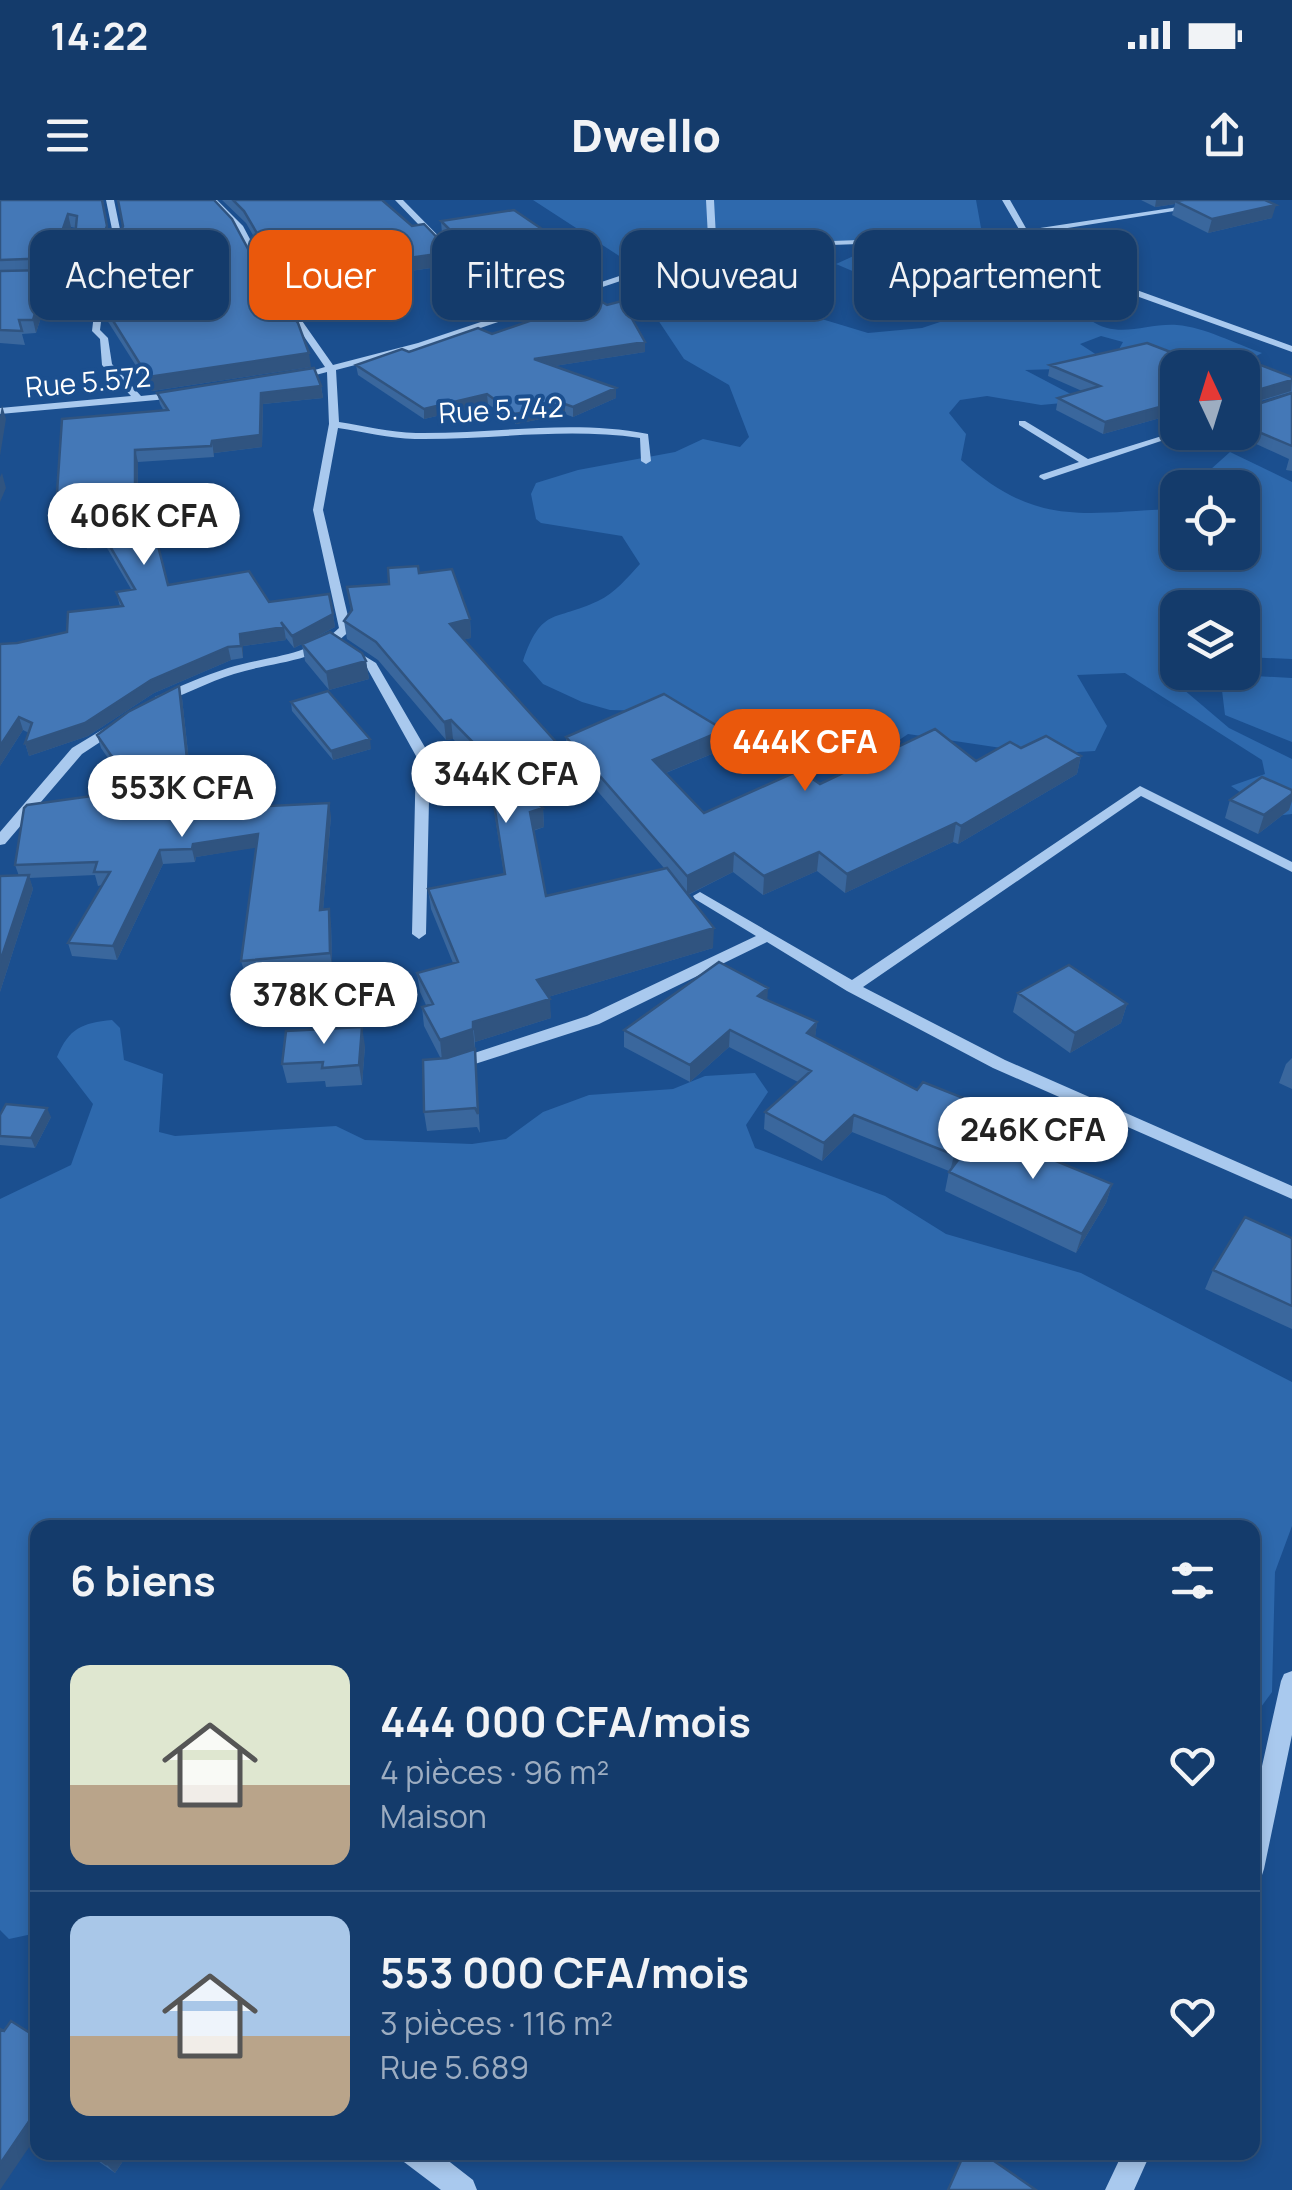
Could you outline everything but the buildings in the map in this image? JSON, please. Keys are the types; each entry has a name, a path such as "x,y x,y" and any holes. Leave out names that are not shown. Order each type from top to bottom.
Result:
{"street":[{"path":"110,200 116,230"},
{"path":"144,706 234,669 311,651 336,641 345,629 318,510 334,424 332,370 289,312 240,228 213,200"},
{"path":"400,200 432,233"},
{"path":"710,200 712,230"},
{"path":"1006,200 1024,230"},
{"path":"1051,230 1239,200"},
{"path":"0,278 30,277"},
{"path":"1137,293 1292,349"},
{"path":"97,320 96,331 104,338 107,365 139,399"},
{"path":"278,380 332,370 494,320"},
{"name":"Rue 5.572","path":"0,412 190,394"},
{"path":"1022,423 1087,463"},
{"name":"Rue 5.742","path":"334,424 412,436 544,427 606,428 645,436 646,461"},
{"path":"1044,477 1160,439"},
{"path":"336,641 372,666 423,756 419,934"},
{"path":"0,841 78,751 131,715"},
{"path":"852,987 1140,790 1292,868"},
{"path":"700,896 852,987 999,1064 1292,1194"},
{"path":"442,1070 593,1020 766,937"},
{"path":"1260,1831 1292,1680"},
{"path":"424,2160 463,2190"},
{"path":"1119,2190 1134,2160"}],"shaded area":[{"path":"533,200 976,200 981,230 854,230 854,243 834,244 834,230 621,230 621,257 601,244 601,230 579,230"},
{"path":"854,256 854,272 836,264"},
{"path":"658,320 825,320 868,333 922,328 943,321 1090,320 1122,330 1177,325 1209,332 1254,350 1160,350 1160,359 1114,358 1123,342 1101,336 1080,344 1100,357 1058,369 1025,370 1084,401 1041,405 987,396 960,400 949,413 966,434 961,460 1011,496 1058,511 1160,510 1160,570 1260,570 1260,470 1210,470 1230,452 1292,482 1292,659 1260,658 1260,590 1160,590 1160,690 1184,690 1229,728 1292,759 1292,814 1275,816 1231,786 1265,774 1262,760 1125,673 1077,675 1107,726 1095,751 1042,754 908,734 861,766 816,774 739,750 689,712 610,710 582,702 543,684 523,661 543,623 604,598 640,564 622,536 541,523 536,519 531,494 536,483 578,470 675,452 703,439 740,447 749,437 729,385 684,359"},
{"path":"1260,676 1292,678 1292,742 1225,715 1222,690 1260,690"},
{"path":"112,1020 120,1028 124,1060 163,1074 159,1132 175,1136 336,1126 365,1140 472,1144 506,1139 543,1112 589,1095 673,1089 705,1076 755,1073 768,1092 746,1125 755,1148 885,1196 946,1234 1081,1273 1292,1382 1292,1526 1275,1572 1272,1692 1260,1708 1260,1520 30,1520 30,1934 9,1939 0,1930 0,1199 71,1165 93,1104 57,1057 72,1033 92,1023"}]}
